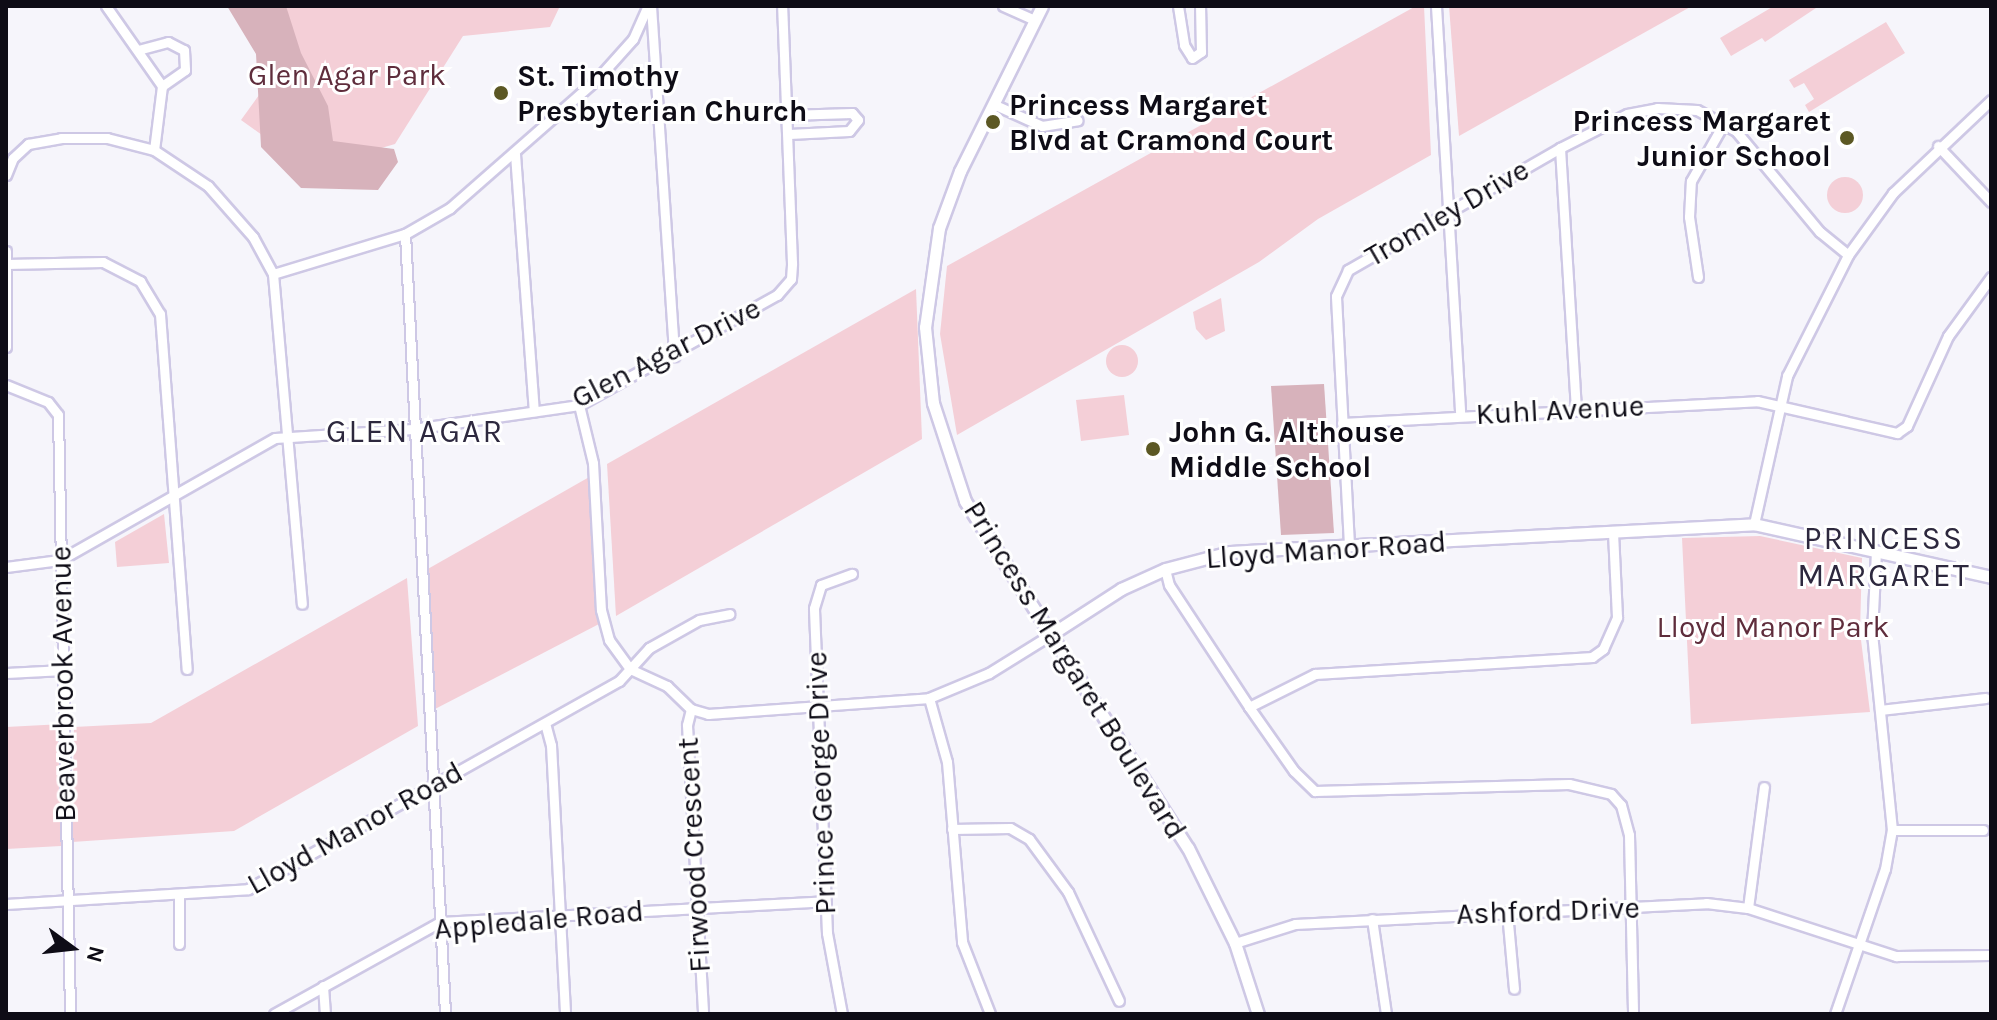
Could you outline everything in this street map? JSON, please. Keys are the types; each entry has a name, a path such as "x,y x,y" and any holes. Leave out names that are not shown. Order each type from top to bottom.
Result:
{"street":[{"path":"106,6 162,86 154,150"},
{"path":"273,274 405,234 450,208 598,78 633,39 650,6"},
{"path":"650,6 674,356"},
{"name":"Glen Agar Drive","path":"6,567 60,560 268,441 289,436 413,429 579,405 674,356 777,295 791,279 789,134 782,6"},
{"path":"1003,6 1035,20"},
{"name":"Princess Margaret Boulevard","path":"1042,6 993,104 939,228 928,289 927,365 944,448 965,501 1172,821 1235,943 1258,1014"},
{"path":"1165,6 1178,7 1186,53 1195,58 1202,43 1200,6"},
{"path":"1436,6 1460,415"},
{"path":"138,50 168,42 184,50 185,70 162,86"},
{"path":"1754,524 1779,404 1811,323 1848,255 1893,193 1938,146 1991,100"},
{"path":"993,104 1042,126 1078,120"},
{"name":"Tromley Drive","path":"1349,545 1339,281 1348,270 1560,148 1645,109 1697,110 1724,123 1820,232 1848,255"},
{"path":"787,115 852,113 858,120 849,131 789,134"},
{"path":"1698,277 1689,217 1691,181 1724,123"},
{"path":"6,175 13,158 28,144 61,138 107,138 154,150 208,186 253,237 273,274 302,604"},
{"path":"1938,146 1991,202"},
{"path":"1560,148 1576,409"},
{"path":"515,154 534,411"},
{"path":"405,234 445,1014"},
{"path":"6,251 6,347"},
{"path":"6,264 103,262 140,281 160,314 187,669"},
{"name":"Kuhl Avenue","path":"1342,423 1576,409 1779,404 1902,431 1948,336 1991,277"},
{"name":"Beaverbrook Avenue","path":"6,385 48,402 58,415 70,1014"},
{"path":"579,405 593,463 601,610 615,652 630,669"},
{"name":"Lloyd Manor Road","path":"691,709 708,714 929,698 989,673 1121,589 1165,569 1230,552 1754,524 1991,577"},
{"path":"1249,707 1315,674 1592,657 1603,649 1617,617 1613,532"},
{"path":"1835,1014 1885,869 1892,830 1871,621 1876,551"},
{"path":"1165,569 1169,585 1249,707 1294,771 1315,791 1569,784 1611,794 1621,805 1629,835 1633,1014"},
{"name":"Prince George Drive","path":"842,1014 834,991 825,901 814,597 828,580 852,574"},
{"name":"Lloyd Manor Road","path":"6,904 226,894 259,885 619,681 649,648 687,627 729,614"},
{"name":"Firwood Crescent","path":"630,669 667,686 691,709 687,725 703,1014"},
{"path":"6,673 64,670"},
{"path":"929,698 945,746 962,942 990,1014"},
{"path":"1880,710 1985,698"},
{"path":"545,723 551,745 565,1014"},
{"path":"431,763 452,775"},
{"path":"1748,908 1764,787"},
{"path":"952,829 999,826 1029,839 1068,892 1119,1001"},
{"path":"1892,830 1983,830"},
{"path":"179,897 179,944"},
{"name":"Appledale Road","path":"274,1014 440,922 825,901"},
{"name":"Ashford Drive","path":"1235,943 1295,924 1706,903 1748,908 1908,958 1991,955"},
{"path":"1507,912 1514,989"},
{"path":"1372,919 1386,1014"},
{"path":"323,986 325,1014"},
{"path":"64,1014 70,1014"}],"green space":[{"name":"Glen Agar Park","path":"251,6 560,6 550,27 463,36 395,144 309,169 241,120 264,88"},
{"path":"1416,6 1424,6 1431,155 1318,219 1259,262 957,435 940,334 947,266"},
{"path":"1449,6 1692,6 1459,136"},
{"path":"1774,6 1819,6 1765,42 1762,38 1731,56 1720,38"},
{"path":"1886,22 1905,53 1809,112 1805,105 1814,99 1804,83 1794,88 1789,80"},
{"path":"1845,177 1858,182 1863,195 1858,208 1845,213 1832,208 1827,195 1832,182"},
{"path":"916,289 922,439 616,616 607,464"},
{"path":"1221,298 1225,331 1206,340 1196,329 1193,312"},
{"path":"1122,345 1133,350 1138,361 1133,372 1122,377 1111,372 1106,361 1111,350"},
{"path":"1124,395 1129,435 1081,441 1076,400"},
{"path":"591,476 599,624 435,709 426,570"},
{"path":"164,514 169,563 117,567 115,542"},
{"name":"Lloyd Manor Park","path":"1760,536 1862,558 1860,632 1870,712 1691,724 1682,538"},
{"path":"407,578 418,726 234,831 72,842 74,727 151,723"},
{"path":"63,724 61,846 6,849 6,727"}],"shaded area":[{"path":"227,6 286,6 301,53 328,106 333,141 394,149 398,162 378,190 301,188 261,147 256,54"},
{"path":"1324,384 1334,533 1281,535 1271,386"}],"place":[{"name":"St. Timothy Presbyterian Church","path":"501,93"},
{"name":"Princess Margaret Blvd at Cramond Court","path":"993,122"},
{"name":"Princess Margaret Junior School","path":"1847,138"},
{"name":"John G. Althouse Middle School","path":"1153,449"}],"district":[{"name":"GLEN AGAR","path":"415,432"},
{"name":"PRINCESS MARGARET","path":"1884,558"}]}
